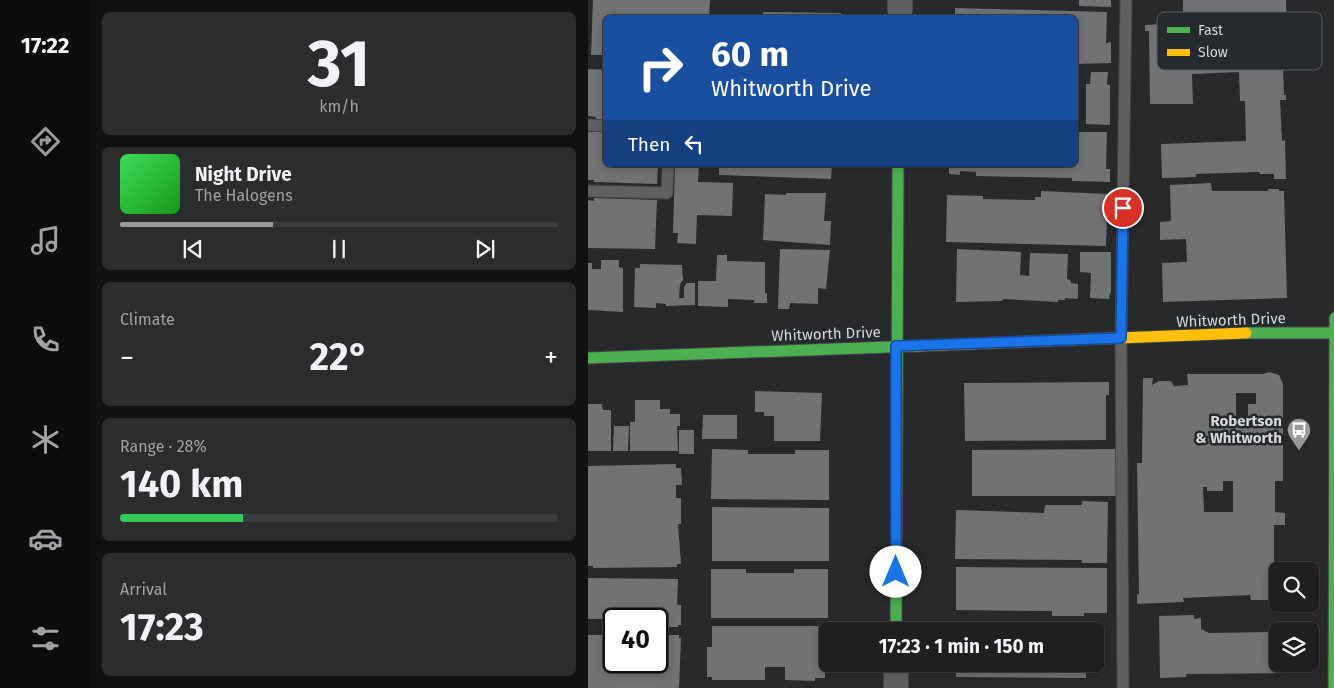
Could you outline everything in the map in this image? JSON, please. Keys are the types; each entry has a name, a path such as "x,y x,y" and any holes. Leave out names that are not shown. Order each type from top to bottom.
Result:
{"street":[{"path":"900,0 900,15"},
{"path":"896,622 898,167"},
{"path":"1334,318 1334,688"},
{"name":"Whitworth Drive","path":"588,358 1278,332 1334,333"},
{"path":"896,672 896,688"}],"lane":[{"path":"1123,688 1121,338 1126,0"},
{"path":"588,125 603,126"},
{"path":"588,191 667,192 668,167"}],"building":[{"path":"593,0 710,0 709,15 603,15 603,55 591,55"},
{"path":"1079,0 1111,0 1111,7 1079,6"},
{"path":"1183,0 1286,0 1286,12 1183,12"},
{"path":"955,8 1107,12 1106,43 1111,42 1111,63 1078,64 1078,15 955,15"},
{"path":"763,12 841,13 841,15 763,15"},
{"path":"1157,24 1157,70 1283,70 1284,95 1286,95 1286,100 1280,100 1282,141 1285,140 1286,179 1274,179 1274,174 1260,174 1259,172 1196,174 1196,177 1162,178 1161,144 1246,141 1245,101 1240,101 1239,72 1192,74 1193,104 1150,104 1149,31 1145,31 1145,25"},
{"path":"588,69 603,70 603,120 596,120 596,117 588,116"},
{"path":"1091,72 1108,72 1107,85 1110,85 1110,125 1086,124 1086,84 1090,84"},
{"path":"588,132 603,132 603,167 658,167 657,184 594,182 594,180 588,180"},
{"path":"1078,132 1107,132 1106,169 1110,169 1110,182 1072,181 1072,178 976,176 976,172 960,171 960,175 949,174 949,167 1078,167"},
{"path":"675,167 699,167 698,182 733,183 732,216 697,215 696,244 677,243 678,233 673,233"},
{"path":"719,167 832,167 831,179 719,175"},
{"path":"1211,183 1212,191 1268,191 1268,189 1279,189 1279,191 1284,191 1287,298 1163,302 1162,263 1187,262 1186,239 1160,240 1160,222 1171,221 1170,185"},
{"path":"1041,191 1108,194 1106,246 946,242 947,195 983,196 983,199 1035,200 1035,197 1041,197"},
{"path":"786,193 826,193 824,221 831,221 830,245 763,240 765,194 786,195"},
{"path":"594,198 657,200 655,249 588,248 588,200 594,201"},
{"path":"780,249 830,250 826,289 818,288 818,304 790,303 789,309 778,309"},
{"path":"957,249 1021,252 1020,275 1029,276 1030,253 1068,254 1067,279 1071,283 1078,284 1078,299 1065,298 1065,300 1058,300 1058,302 1004,299 1001,301 956,302"},
{"path":"1080,252 1111,252 1111,294 1109,299 1090,298 1091,273 1080,272"},
{"path":"717,255 727,255 727,261 765,262 765,293 767,293 767,303 754,303 754,300 728,299 728,307 698,306 698,281 716,281"},
{"path":"601,260 619,260 619,267 623,268 623,312 588,310 588,263 592,263 592,269 601,269"},
{"path":"640,264 682,265 683,280 680,284 679,298 684,298 684,287 687,283 695,283 695,305 666,306 666,304 656,303 656,308 634,307 635,268 640,268"},
{"path":"1269,372 1279,375 1283,384 1283,481 1275,481 1275,512 1285,513 1285,525 1274,525 1274,562 1269,562 1269,600 1251,600 1250,595 1183,598 1184,602 1137,604 1137,594 1139,594 1137,463 1142,463 1143,378 1153,378 1152,385 1159,381 1171,381 1174,386 1188,385 1187,374 1263,374","holes":["1236,393 1256,393 1256,404 1248,404 1248,416 1256,416 1256,418 1236,418","1223,481 1233,481 1233,512 1204,512 1203,487 1207,487 1207,491 1223,491"]},
{"path":"1109,382 1109,395 1106,395 1106,440 965,441 964,383"},
{"path":"755,391 822,393 820,441 774,441 774,416 764,416 764,412 755,412"},
{"path":"635,400 660,400 660,409 670,409 670,414 680,414 680,426 677,426 678,451 630,451 630,422 635,422"},
{"path":"588,404 602,404 603,410 611,410 611,451 588,451"},
{"path":"703,415 737,415 737,439 702,439"},
{"path":"614,426 629,426 628,451 613,451"},
{"path":"679,430 694,430 694,454 679,454"},
{"path":"712,449 748,450 748,454 795,454 795,450 829,450 829,500 711,499"},
{"path":"1116,449 1116,496 972,496 972,450"},
{"path":"676,464 676,468 681,468 682,485 676,485 676,498 681,498 681,524 678,524 681,564 677,564 677,567 593,568 593,566 588,566 588,466"},
{"path":"1082,501 1108,502 1107,563 1082,563 1082,560 955,559 956,510 1044,513 1045,505 1082,505"},
{"path":"712,507 829,508 829,561 712,561"},
{"path":"956,567 1107,568 1107,613 1084,613 1084,616 1052,616 1052,611 956,610"},
{"path":"711,569 746,569 746,573 794,573 794,569 828,569 828,618 711,618"},
{"path":"588,578 678,579 677,605 681,605 681,625 678,625 678,627 668,627 668,608 603,608 603,619 588,619"},
{"path":"1194,615 1194,619 1201,618 1201,629 1209,633 1269,632 1269,672 1285,673 1186,674 1186,677 1160,678 1159,616"},
{"path":"712,626 819,626 819,672 825,672 825,678 815,678 815,681 785,680 785,667 765,667 765,680 712,680 712,677 707,677 707,647 712,647"},
{"path":"588,635 603,635 603,673 668,673 668,635 679,635 679,638 681,638 679,688 588,688"},
{"path":"956,672 1086,672 1086,678 956,677"}],"traffic: fast":[{"path":"896,622 898,167"},
{"path":"1334,688 1335,318"},
{"path":"1246,333 1335,333"},
{"path":"588,358 916,346"}],"traffic: slow":[{"path":"916,346 1246,333"}],"place":[{"name":"Robertson & Whitworth","path":"1299,451"}],"route":[{"path":"896,572 896,346 1121,338 1123,208"}]}
